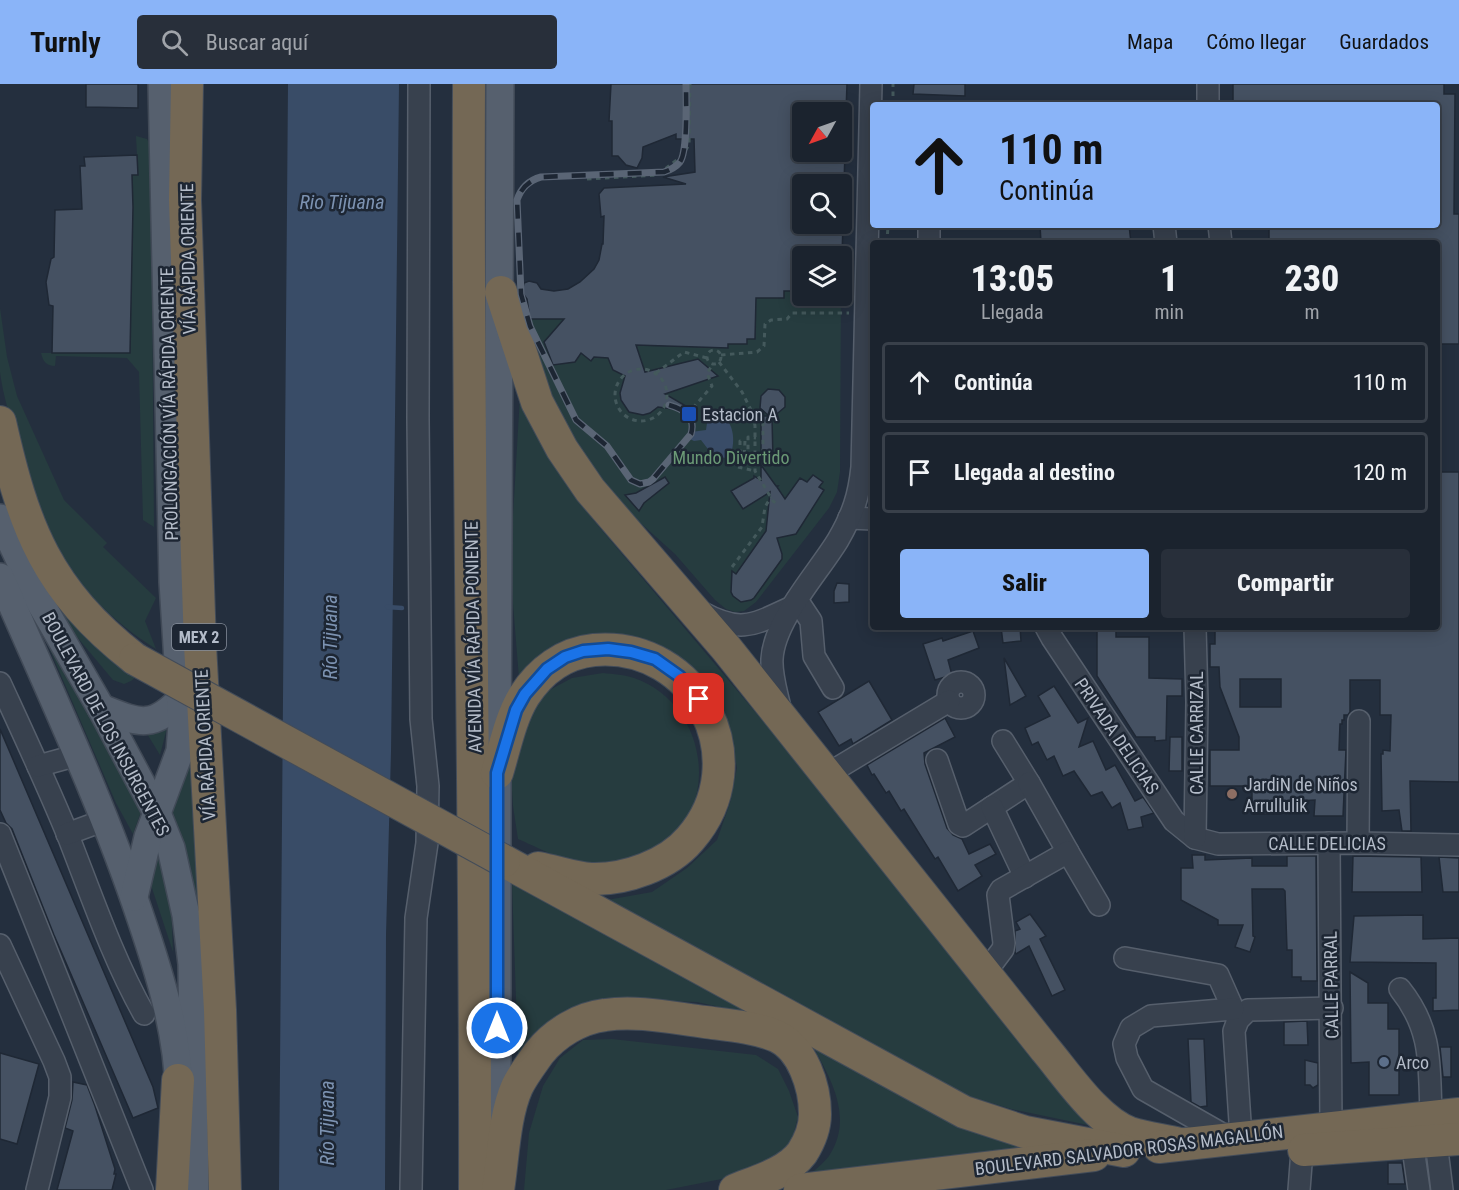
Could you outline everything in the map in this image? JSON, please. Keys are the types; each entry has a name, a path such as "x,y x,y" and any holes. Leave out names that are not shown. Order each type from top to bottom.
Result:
{"highway":[{"path":"174,84 174,163 185,200"},
{"name":"VÍA RÁPIDA ORIENTE","path":"187,84 185,200 200,645 220,1010 225,1190"},
{"name":"AVENIDA VÍA RÁPIDA PONIENTE","path":"470,84 468,234 476,919 475,1190"},
{"path":"501,292 537,402 562,449 590,490 694,608 1045,1049 1108,1120 1130,1133 1180,1144"},
{"path":"0,422 9,465 25,515 39,548 76,605 105,635 135,659 964,1112 1025,1132 1124,1151"},
{"path":"497,773 516,710 535,682 547,669 565,657 583,651 608,649 631,652 655,659 679,676 699,699 711,721 719,765 714,801 706,818 683,847 664,860 640,870 612,877 590,879 504,861"},
{"path":"498,1190 508,1119 517,1087 540,1052 559,1034 581,1022 605,1015 652,1015 743,1027 777,1037 796,1054 807,1072 811,1091 815,1114 811,1134 801,1154 783,1169 735,1190"},
{"path":"172,1190 178,1080"},
{"name":"BOULEVARD SALVADOR ROSAS MAGALLÓN","path":"800,1190 1331,1126 1443,1133"},
{"name":"BOULEVARD SALVADOR ROSAS MAGALLÓN","path":"967,1190 1201,1159 1302,1151 1443,1133"}],"main road":[{"name":"PROLONGACIÓN VÍA RÁPIDA ORIENTE","path":"134,897 148,837 180,751 182,724 173,582 162,84"},
{"name":"AVENIDA VÍA RÁPIDA PONIENTE","path":"498,1190 497,773 501,84"},
{"name":"BOULEVARD DE LOS INSURGENTES","path":"0,518 17,608 101,708 158,813 171,848 186,915 192,964 195,1190"},
{"name":"BOULEVARD DE LOS INSURGENTES","path":"0,577 17,608 105,820 158,970 172,1030 178,1080 180,1190"},
{"path":"101,708 134,720 147,721 168,712 182,698"}],"street":[{"path":"411,1190 416,918 427,843 428,786 421,720 418,431 419,84"},
{"path":"871,84 871,102"},
{"path":"1208,102 1209,84"},
{"path":"783,721 772,660 776,642 795,604 837,541 858,496 868,381 865,312 870,181"},
{"path":"849,518 870,519"},
{"path":"694,608 718,622 734,626 756,623 795,604"},
{"path":"795,604 811,621 814,656 833,688"},
{"name":"PRIVADA DELICIAS","path":"1048,630 1174,821 1195,838"},
{"name":"CALLE CARRIZAL","path":"1195,630 1197,702 1195,838"},
{"path":"0,683 67,834 113,950 144,1014"},
{"path":"826,775 949,701"},
{"path":"1358,843 1359,721"},
{"path":"1003,741 1099,905"},
{"path":"38,766 78,755"},
{"path":"938,760 961,825 1029,783"},
{"path":"992,807 1025,877"},
{"path":"67,834 105,820"},
{"path":"0,834 140,1188"},
{"name":"CALLE DELICIAS","path":"1195,838 1218,844 1459,845"},
{"name":"CALLE PARRAL","path":"1329,843 1332,1008 1331,1126"},
{"path":"985,973 1003,949 999,893 1001,890 1068,852"},
{"path":"0,945 5,965 60,1077 60,1097 37,1190"},
{"path":"1125,958 1218,975 1235,1015 1235,1138 1143,1089 1127,1058 1124,1044 1131,1028 1151,1016 1235,1015 1248,1010 1332,1008"},
{"path":"1400,989 1410,1002 1424,1030 1443,1133 1442,1190"},
{"path":"1443,1133 1419,1190 1459,1189"},
{"path":"1299,1190 1302,1151"}],"path":[{"path":"587,178 657,175 682,156 689,146 690,84"},
{"path":"892,102 893,84"},
{"path":"721,355 757,352 764,346 765,324 771,320 787,319 792,314 865,312"},
{"path":"706,358 712,350 719,351 721,355"},
{"path":"656,373 684,352 706,358 713,364"},
{"path":"719,362 721,355"},
{"path":"693,408 712,386 707,373 713,364 719,362"},
{"path":"719,362 742,392 754,419 755,471 777,504"},
{"path":"648,369 656,373 662,378 668,394 663,409 657,415 642,421 627,416 616,404 616,387 619,380 632,370 648,369"},
{"path":"754,419 764,422 763,453"},
{"path":"733,456 740,456 740,441 745,441 744,456 748,456 748,437 756,438"},
{"path":"738,467 755,471"},
{"path":"732,567 762,527 765,507 771,497"}],"green space":[{"path":"136,136 147,139 151,147 154,527 143,520 139,372 127,358 56,356 55,366 45,362 41,353 130,353 132,175 138,175"},
{"name":"Mundo Divertido","path":"784,291 792,291 792,306 841,306 840,472 837,492 829,508 756,602 744,611 735,612 726,609 715,600 675,554 614,499 574,448 539,371 526,319 627,319 648,346 727,348 728,298 784,298"},
{"path":"0,308 7,357 17,396 64,500 107,543 103,547 156,598 145,621 156,649 135,635 99,604 70,568 46,526 30,482 3,391 0,372"},
{"path":"520,396 548,456 571,492 595,522 1107,1129 1011,1109 952,1091 607,900 652,892 687,868 717,840 730,803 737,768 728,722 711,696 566,642 535,659 519,678 510,567"},
{"path":"0,465 3,477 144,670 131,681 124,684 113,680 72,631 44,587 9,515 0,490"},
{"path":"47,643 142,809 133,834 116,803"},
{"path":"603,673 634,678 660,692 679,712 692,736 698,762 698,790 689,816 673,838 649,856 586,866 562,859 518,839 513,806 509,744 544,693 572,678"},
{"path":"141,724 167,728 160,755"},
{"path":"188,740 198,819 207,1016 170,807"},
{"path":"157,839 171,903 173,952 148,876"},
{"path":"512,884 761,1016 697,1002 608,999 518,1055"},
{"path":"612,1039 756,1055 778,1069 789,1091 798,1117 791,1144 762,1171 666,1190 524,1190 529,1133 543,1086 560,1058 583,1040"},
{"path":"810,1041 1042,1147 805,1179 829,1156 840,1126 839,1111 831,1082"}],"water":[{"name":"Rio Tijuana","path":"288,84 399,84 391,752 386,935 385,1190 279,1190"},
{"path":"726,419 731,427 733,438 729,458 714,457 701,440 690,439 691,432 706,430 707,423"}],"building":[{"path":"86,84 138,84 138,108 86,107"},
{"path":"611,84 847,84 846,102 792,102 792,162 845,162 844,174 792,174 792,234 843,234 842,246 792,246 792,291 784,291 784,298 756,298 755,339 747,339 747,344 728,344 728,348 636,345 645,372 698,359 718,376 665,394 696,412 658,407 643,415 629,412 621,400 620,393 625,376 613,370 608,358 594,357 591,361 581,353 575,362 553,365 544,342 564,319 530,319 527,299 522,292 524,283 529,281 537,283 541,289 554,291 568,289 594,269 603,244 604,216 601,217 599,194 604,188 686,184 663,177 695,172 694,139 676,139 676,134 643,147 642,158 637,168 626,165 618,156 612,156 612,121 609,121"},
{"path":"914,84 965,84 965,96 913,94"},
{"path":"1233,84 1444,84 1444,94 1455,94 1454,214 1459,214 1459,344 1440,344 1440,240 1269,240 1269,228 1440,228 1440,102 1233,102"},
{"path":"137,155 138,175 132,175 130,353 52,353 53,306 49,305 46,282 51,259 54,257 55,210 82,209 80,166 85,166 84,157"},
{"path":"1040,228 1129,228 1131,240 1041,240"},
{"path":"768,389 779,390 785,397 785,407 772,418 773,459 761,459 761,416 769,416 760,408 761,396"},
{"path":"761,465 785,499 800,478 807,482 813,475 823,482 819,487 824,490 796,534 777,538 782,559 754,598 741,602 731,592 732,571 736,574 766,531 770,492 743,509 731,491 754,476 761,480"},
{"path":"1440,472 1459,472 1459,782 1410,781 1411,831 1402,831 1399,810 1382,811 1381,754 1383,750 1390,751 1391,715 1380,715 1380,680 1350,680 1350,712 1344,715 1344,720 1340,724 1339,750 1346,750 1343,816 1314,816 1315,800 1280,802 1280,814 1252,814 1252,788 1210,786 1210,750 1239,750 1239,737 1220,687 1219,667 1210,667 1210,644 1215,644 1215,630 1440,630","holes":["1240,679 1281,679 1281,707 1240,707"]},
{"path":"665,477 669,483 644,503 639,511 625,495 636,493"},
{"path":"837,583 849,584 849,602 834,603"},
{"path":"1001,630 1020,630 1021,641 1003,643"},
{"path":"1097,630 1116,630 1116,637 1149,637 1149,678 1182,679 1182,696 1167,696 1166,740 1155,741 1155,737 1136,737 1097,676"},
{"path":"973,631 979,648 948,660 952,675 935,680 923,644 942,638 943,641"},
{"path":"1004,658 1026,696 1010,705"},
{"path":"869,681 892,720 853,744 851,739 839,746 818,712"},
{"path":"1054,686 1078,723 1088,718 1079,747 1093,741 1106,770 1115,765 1135,801 1143,797 1154,813 1141,817 1143,827 1128,830 1120,803 1112,808 1102,792 1091,796 1074,771 1063,776 1054,756 1047,760 1038,742 1032,745 1025,728 1050,716 1038,696"},
{"path":"945,718 955,737 924,753 925,764 947,828 953,835 962,839 969,854 990,844 996,854 975,865 982,876 958,891 938,857 935,859 904,809 901,811 889,791 886,793 867,765"},
{"path":"0,729 153,1087 158,1108 133,1118 54,935 12,829 6,823 0,810"},
{"path":"1170,737 1182,737 1182,771 1169,771"},
{"path":"1192,855 1205,855 1205,860 1252,858 1252,866 1287,866 1287,856 1316,856 1317,981 1301,981 1301,977 1292,977 1292,950 1287,950 1285,891 1283,889 1252,889 1253,936 1255,937 1250,952 1235,947 1243,925 1218,925 1218,920 1181,900 1181,868 1193,868"},
{"path":"1353,856 1421,857 1422,892 1352,892"},
{"path":"1439,857 1459,858 1459,892 1443,892"},
{"path":"1030,914 1046,936 1040,939 1065,990 1052,996 1029,946 1016,954 1015,952 1015,931 1020,929 1016,922"},
{"path":"1423,915 1423,939 1459,938 1459,1010 1433,1011 1433,998 1436,998 1436,963 1350,962 1354,916"},
{"path":"1350,972 1368,983 1368,1003 1388,1003 1388,1029 1399,1029 1399,1095 1369,1095 1369,1062 1351,1063"},
{"path":"1307,1021 1308,1045 1284,1045 1284,1022"},
{"path":"1188,1039 1204,1039 1207,1106 1200,1107 1191,1102"},
{"path":"1440,1047 1451,1047 1451,1077 1443,1077"},
{"path":"0,1053 39,1064 17,1144 0,1139"},
{"path":"1305,1060 1318,1063 1318,1085 1313,1088 1305,1085"},
{"path":"73,1082 87,1085 95,1106 115,1169 112,1190 57,1190 73,1131 65,1128 72,1100"},
{"path":"1388,1163 1402,1163 1405,1184 1388,1184"}],"waterway":[{"path":"387,607 402,608"}],"railway":[{"path":"669,405 688,415 692,423 691,434 653,479 640,484 631,480 607,446 576,420 530,326 521,294 517,200 526,185 541,177 664,172 675,167 683,156 686,84"}],"place":[{"name":"Estacion A","path":"689,414"},
{"name":"JardiN de Niños Arrullulik","path":"1232,794"},
{"name":"Arco","path":"1384,1062"}],"route":[{"path":"497,1028 497,773 516,710 525,694 547,669 565,657 583,651 608,649 631,652 655,659 679,676 699,699"}],"water label":[{"name":"Río Tijuana","path":"330,637"},
{"name":"Río Tijuana","path":"327,1123"}]}
